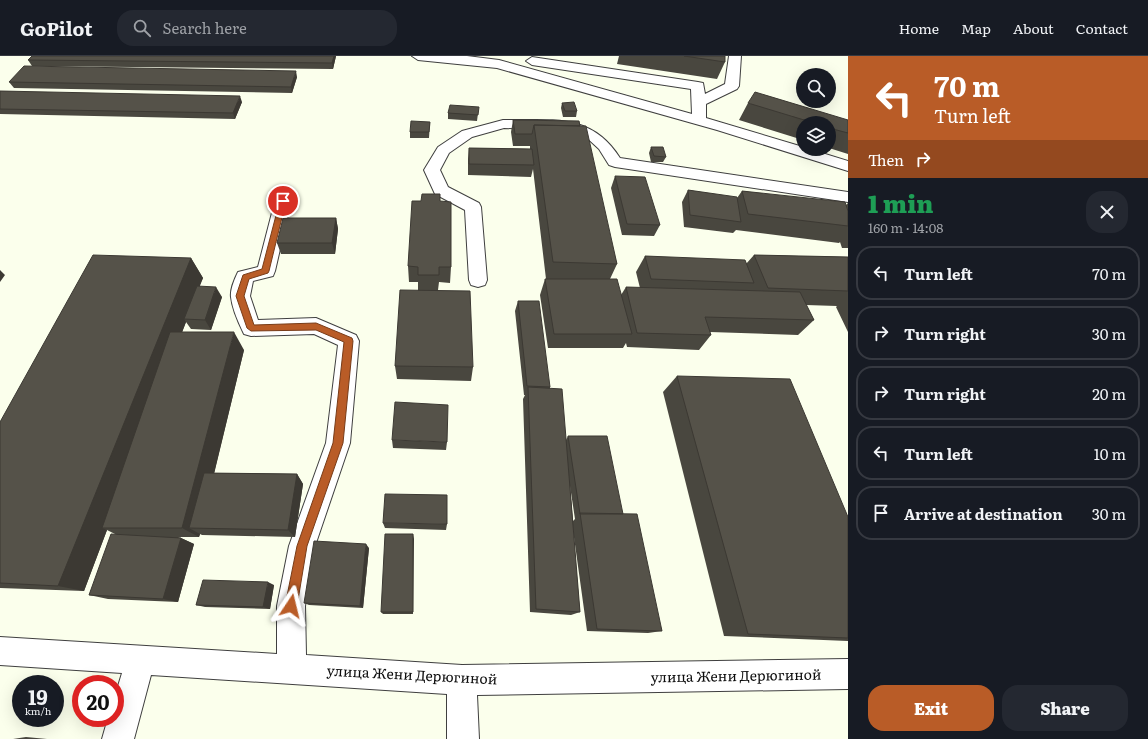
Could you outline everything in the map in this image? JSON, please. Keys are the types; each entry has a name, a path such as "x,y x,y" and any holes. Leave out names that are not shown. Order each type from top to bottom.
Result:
{"street":[{"path":"418,56 482,61 499,64 699,120 848,166"},
{"path":"506,56 698,86 699,120"},
{"path":"698,102 732,86 734,56"},
{"path":"478,280 472,207 441,190 432,170 443,150 467,134 503,124 571,126 591,134 605,146 615,162 848,197"},
{"path":"283,201 266,271 245,277 240,296 251,328 316,326 349,341 338,443 302,546 291,606 291,669"},
{"name":"улица Жени Дерюгиной","path":"0,651 462,680 848,674"},
{"path":"118,739 140,660"},
{"path":"462,680 463,739"}],"building":[{"path":"32,56 334,56 332,63 28,60"},
{"path":"684,56 725,56 725,62"},
{"path":"24,66 296,71 291,87 9,82"},
{"path":"0,91 240,96 233,113 0,109"},
{"path":"755,92 796,104 796,108 808,108 835,116 796,116 796,118 748,103"},
{"path":"574,102 577,111 565,111 562,103"},
{"path":"450,105 479,107 478,115 448,113"},
{"path":"836,116 848,120 848,133 836,130"},
{"path":"513,120 579,121 580,126 534,125 532,134 515,134"},
{"path":"411,121 430,122 429,132 410,132"},
{"path":"534,125 586,126 617,264 553,262"},
{"path":"651,147 663,147 666,157 654,156"},
{"path":"469,148 532,149 534,165 469,164"},
{"path":"615,176 645,177 660,225 627,224"},
{"path":"688,190 737,197 741,222 690,215"},
{"path":"742,191 845,202 848,211 848,226 748,214"},
{"path":"422,194 440,194 440,201 451,202 451,267 439,267 439,275 418,275 418,267 408,266 412,201 421,201"},
{"path":"283,218 336,218 332,243 277,243"},
{"path":"93,255 191,258 58,586 0,583 0,422"},
{"path":"754,255 848,257 848,291 768,288"},
{"path":"645,256 745,260 754,283 651,279"},
{"path":"545,279 617,279 632,334 554,334"},
{"path":"197,286 216,287 205,320 184,319"},
{"path":"626,287 800,292 814,320 705,317 711,335 637,333"},
{"path":"400,290 470,291 473,367 395,366"},
{"path":"518,301 539,301 550,387 527,386"},
{"path":"170,332 234,332 182,528 102,528"},
{"path":"677,376 790,379 848,517 848,638 748,634"},
{"path":"528,387 562,389 580,612 536,609"},
{"path":"395,402 448,405 447,442 392,440"},
{"path":"568,436 607,436 623,514 580,514"},
{"path":"204,473 297,474 288,530 189,528"},
{"path":"385,494 447,495 447,524 383,523"},
{"path":"580,513 637,514 662,631 597,629"},
{"path":"111,534 181,538 163,599 89,595"},
{"path":"385,534 413,534 413,612 381,612"},
{"path":"314,541 366,544 360,606 304,603"},
{"path":"203,580 268,582 263,607 196,605"}],"route":[{"path":"283,201 266,271 245,277 240,296 251,328 316,326 349,341 338,443 302,546 291,606"}]}
